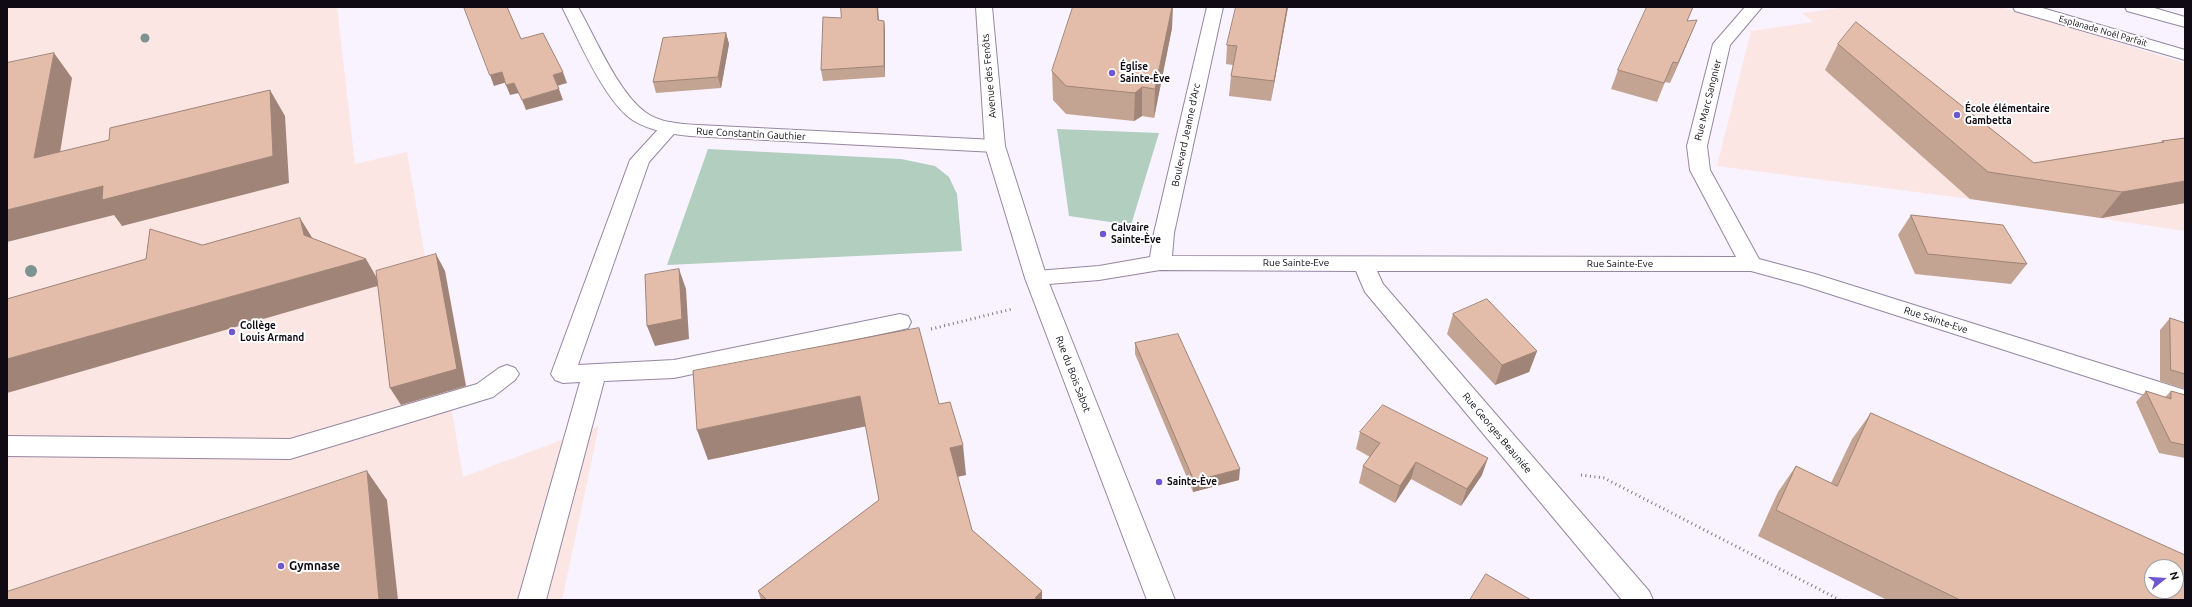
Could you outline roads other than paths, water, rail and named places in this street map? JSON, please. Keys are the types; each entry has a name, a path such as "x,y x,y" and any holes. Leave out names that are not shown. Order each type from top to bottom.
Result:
{"street":[{"name":"Rue Constantin Gauthier","path":"570,7 618,93 630,108 648,121 670,128 725,133 995,146"},
{"name":"Avenue des Fenôts","path":"984,7 995,146"},
{"name":"Boulevard Jeanne d'Arc","path":"1160,263 1164,234 1215,7"},
{"name":"Rue Marc Sangnier","path":"1751,264 1700,170 1696,146 1722,44 1754,7"},
{"name":"Esplanade Noël Parfait","path":"2022,7 2185,55"},
{"path":"2133,7 2185,22"},
{"path":"670,128 640,160 563,374 674,369 900,322"},
{"name":"Rue du Bois Sabot","path":"995,146 1036,278 1161,600"},
{"name":"Rue Sainte-Eve","path":"1036,278 1099,273 1160,263 1363,262 1751,264 1808,278 2185,399"},
{"name":"Rue Georges Beauniée","path":"1363,262 1373,287 1639,600"},
{"path":"532,600 594,372"},
{"path":"7,446 290,449 485,391 507,374"}],"place":[{"name":"Église Sainte-Ève","path":"1112,73"},
{"name":"École élémentaire Gambetta","path":"1957,115"},
{"name":"Calvaire Sainte-Ève","path":"1103,234"},
{"name":"Collège Louis Armand","path":"232,332"},
{"name":"Sainte-Ève","path":"1159,482"},
{"name":"Gymnase","path":"281,566"}]}
